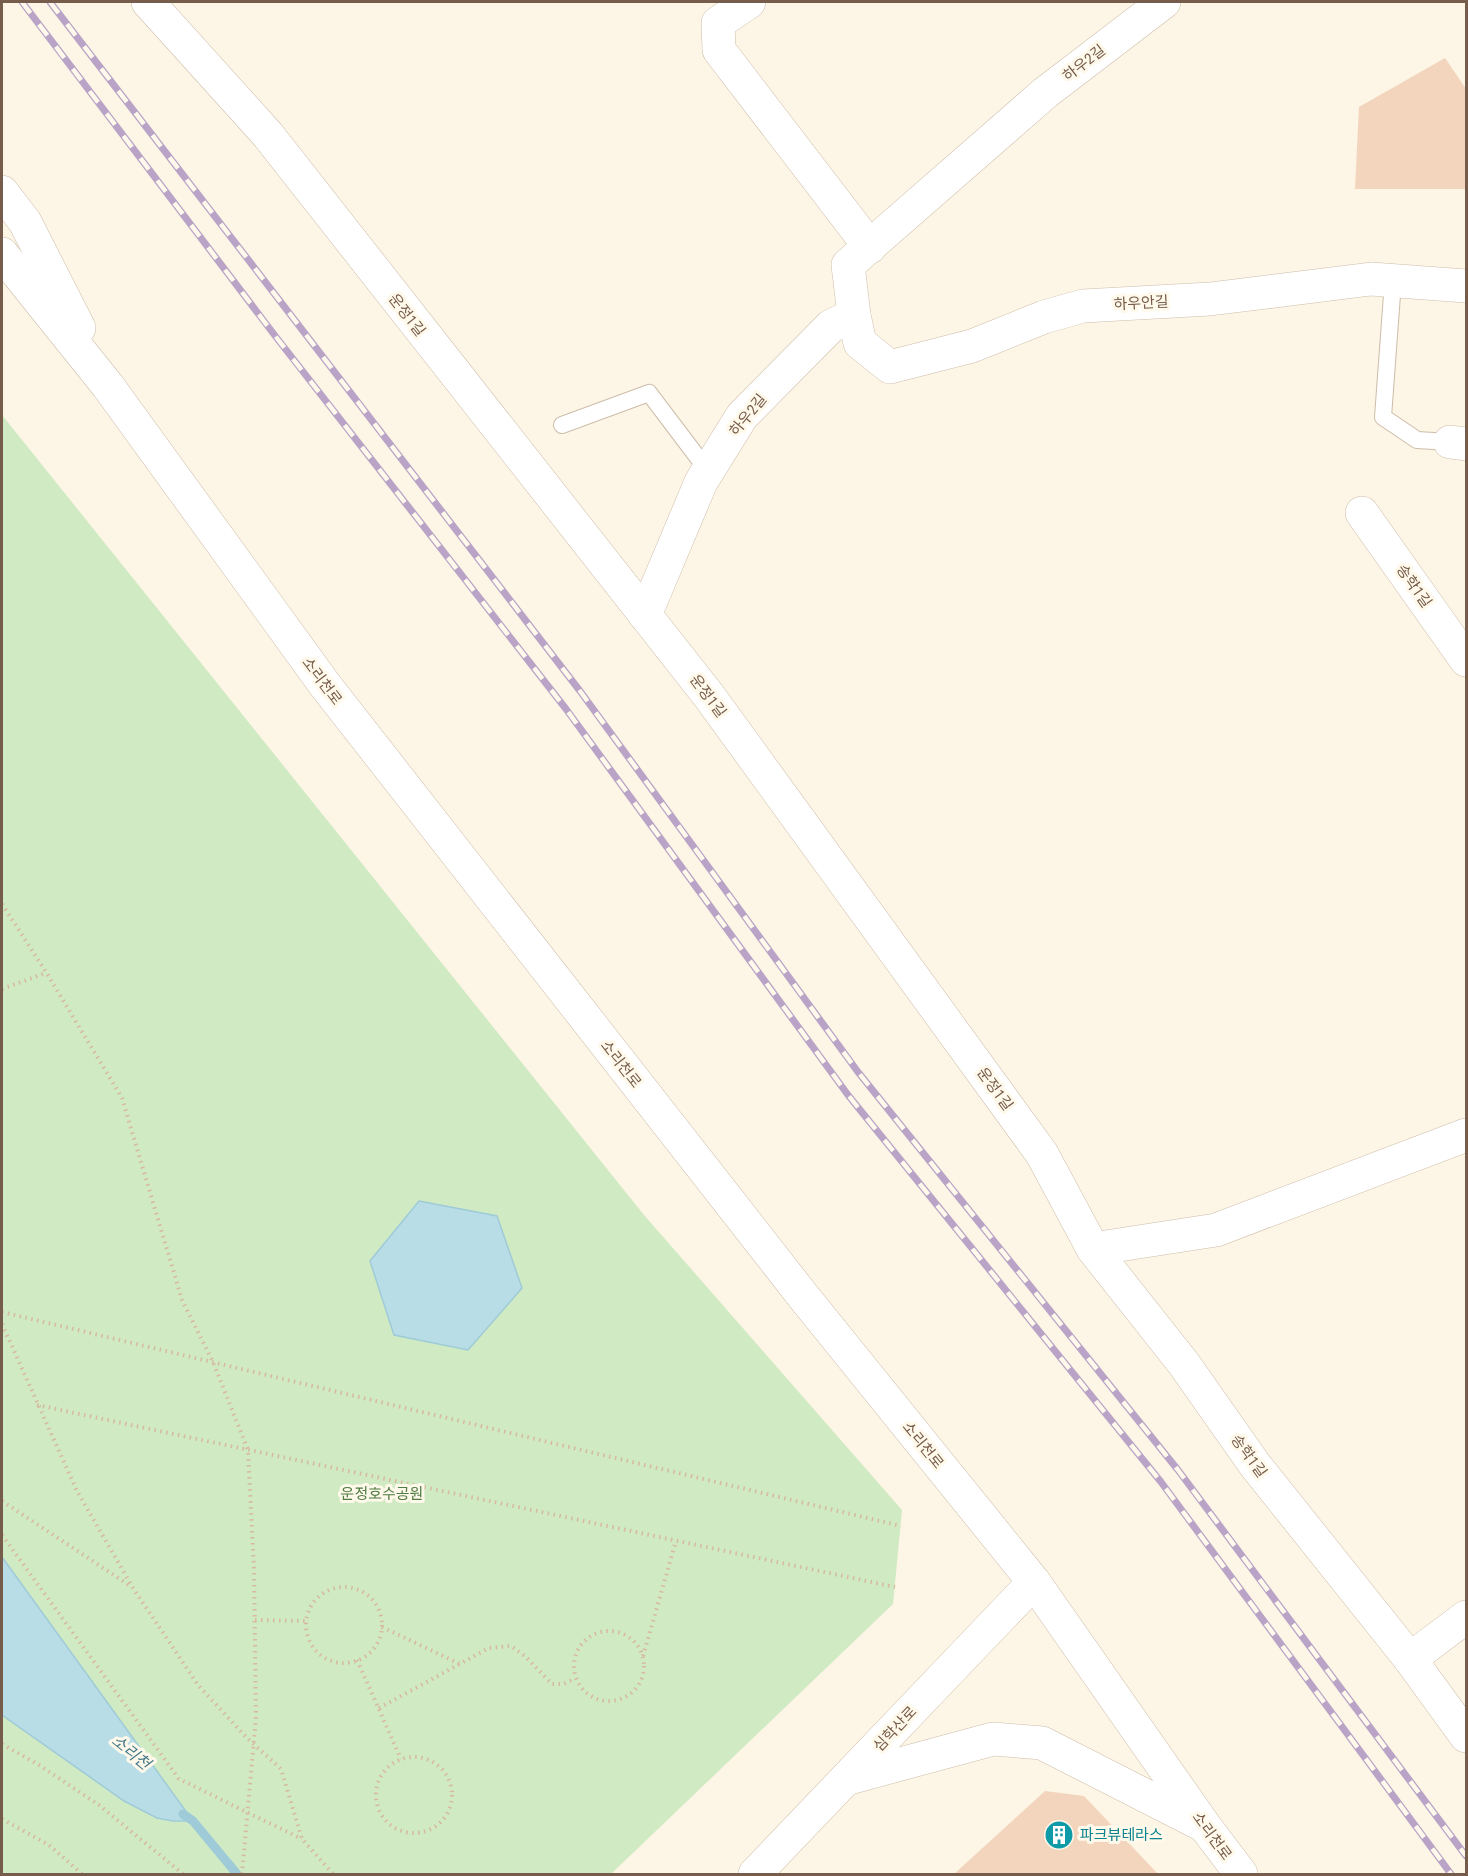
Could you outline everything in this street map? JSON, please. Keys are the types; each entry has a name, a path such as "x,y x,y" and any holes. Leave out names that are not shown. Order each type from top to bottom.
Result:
{"street":[{"name":"운정1길","path":"148,2 268,135 709,696 1042,1154"},
{"path":"749,2 718,23 719,50 870,247"},
{"name":"하우2길","path":"645,615 708,471 742,416 831,326 854,315 848,265 1045,93 1164,2"},
{"path":"2,192 25,222 108,386"},
{"name":"소리천로","path":"2,254 108,386 325,685 802,1296 1034,1582 1241,1875"},
{"name":"하우안길","path":"854,315 860,344 890,367 972,346 1044,317 1083,306 1210,299 1371,279 1467,286"},
{"name":"송학1길","path":"1362,513 1467,660"},
{"path":"1093,1249 1216,1230 1467,1135"},
{"name":"송학1길","path":"1042,1154 1093,1249 1184,1364 1255,1465 1410,1659 1467,1736"},
{"name":"심학산로","path":"755,1875 1034,1582"},
{"path":"1410,1659 1467,1617"},
{"path":"849,1778 993,1739 1042,1743 1204,1825"}],"lane":[{"path":"1393,281 1383,417 1418,440 1458,443"},
{"path":"562,424 649,393 708,471"}],"path":[{"path":"2,904 122,1098 182,1300 213,1362 248,1450 255,1620 256,1717 242,1875"},
{"path":"2,989 46,972"},
{"path":"2,1312 901,1526"},
{"path":"2,1324 76,1491 133,1588 198,1685 247,1738 281,1769 302,1839"},
{"path":"37,1405 894,1587"},
{"path":"2,1502 133,1588"},
{"path":"2,1535 179,1779 302,1839 333,1875"},
{"path":"643,1656 633,1641 618,1632 606,1631 594,1634 577,1650 573,1661 575,1678 585,1693 606,1702 617,1701 628,1696 636,1688 642,1679 643,1656 676,1541"},
{"path":"341,1587 354,1588 366,1594 375,1603 381,1614 382,1627 380,1639 374,1649 357,1660 341,1663 319,1654 307,1633 307,1621 310,1609 318,1598 329,1590 341,1587"},
{"path":"255,1620 307,1621"},
{"path":"382,1627 460,1664"},
{"path":"379,1708 489,1648 511,1646 526,1657 552,1684 564,1684 575,1678"},
{"path":"357,1660 401,1759"},
{"path":"2,1744 39,1765 99,1805 183,1875"},
{"path":"414,1756 427,1759 438,1765 447,1775 452,1799 445,1816 432,1829 420,1833 408,1833 386,1822 379,1812 375,1799 376,1786 381,1774 401,1759 414,1756"},
{"path":"2,1819 49,1845 82,1875"}],"green space":[{"name":"운정호수공원","path":"2,415 644,1215 902,1510 893,1604 611,1874 2,1874"}],"water":[{"path":"419,1201 497,1216 522,1288 468,1350 394,1335 370,1261"},
{"path":"2,1557 193,1821 157,1818 124,1801 2,1715"}],"building":[{"path":"1445,58 1466,89 1466,189 1355,189 1359,107"},
{"name":"파크뷰테라스","path":"1045,1791 1084,1796 1158,1874 954,1874"}],"waterway":[{"name":"소리천","path":"183,1814 193,1821 237,1874"}],"railway":[{"path":"22,2 276,337 566,709 848,1095 1161,1482 1451,1874"},
{"path":"50,2 580,691 858,1072 1178,1470 1466,1856"}],"place":[{"name":"파크뷰테라스","path":"1059,1835"}]}
